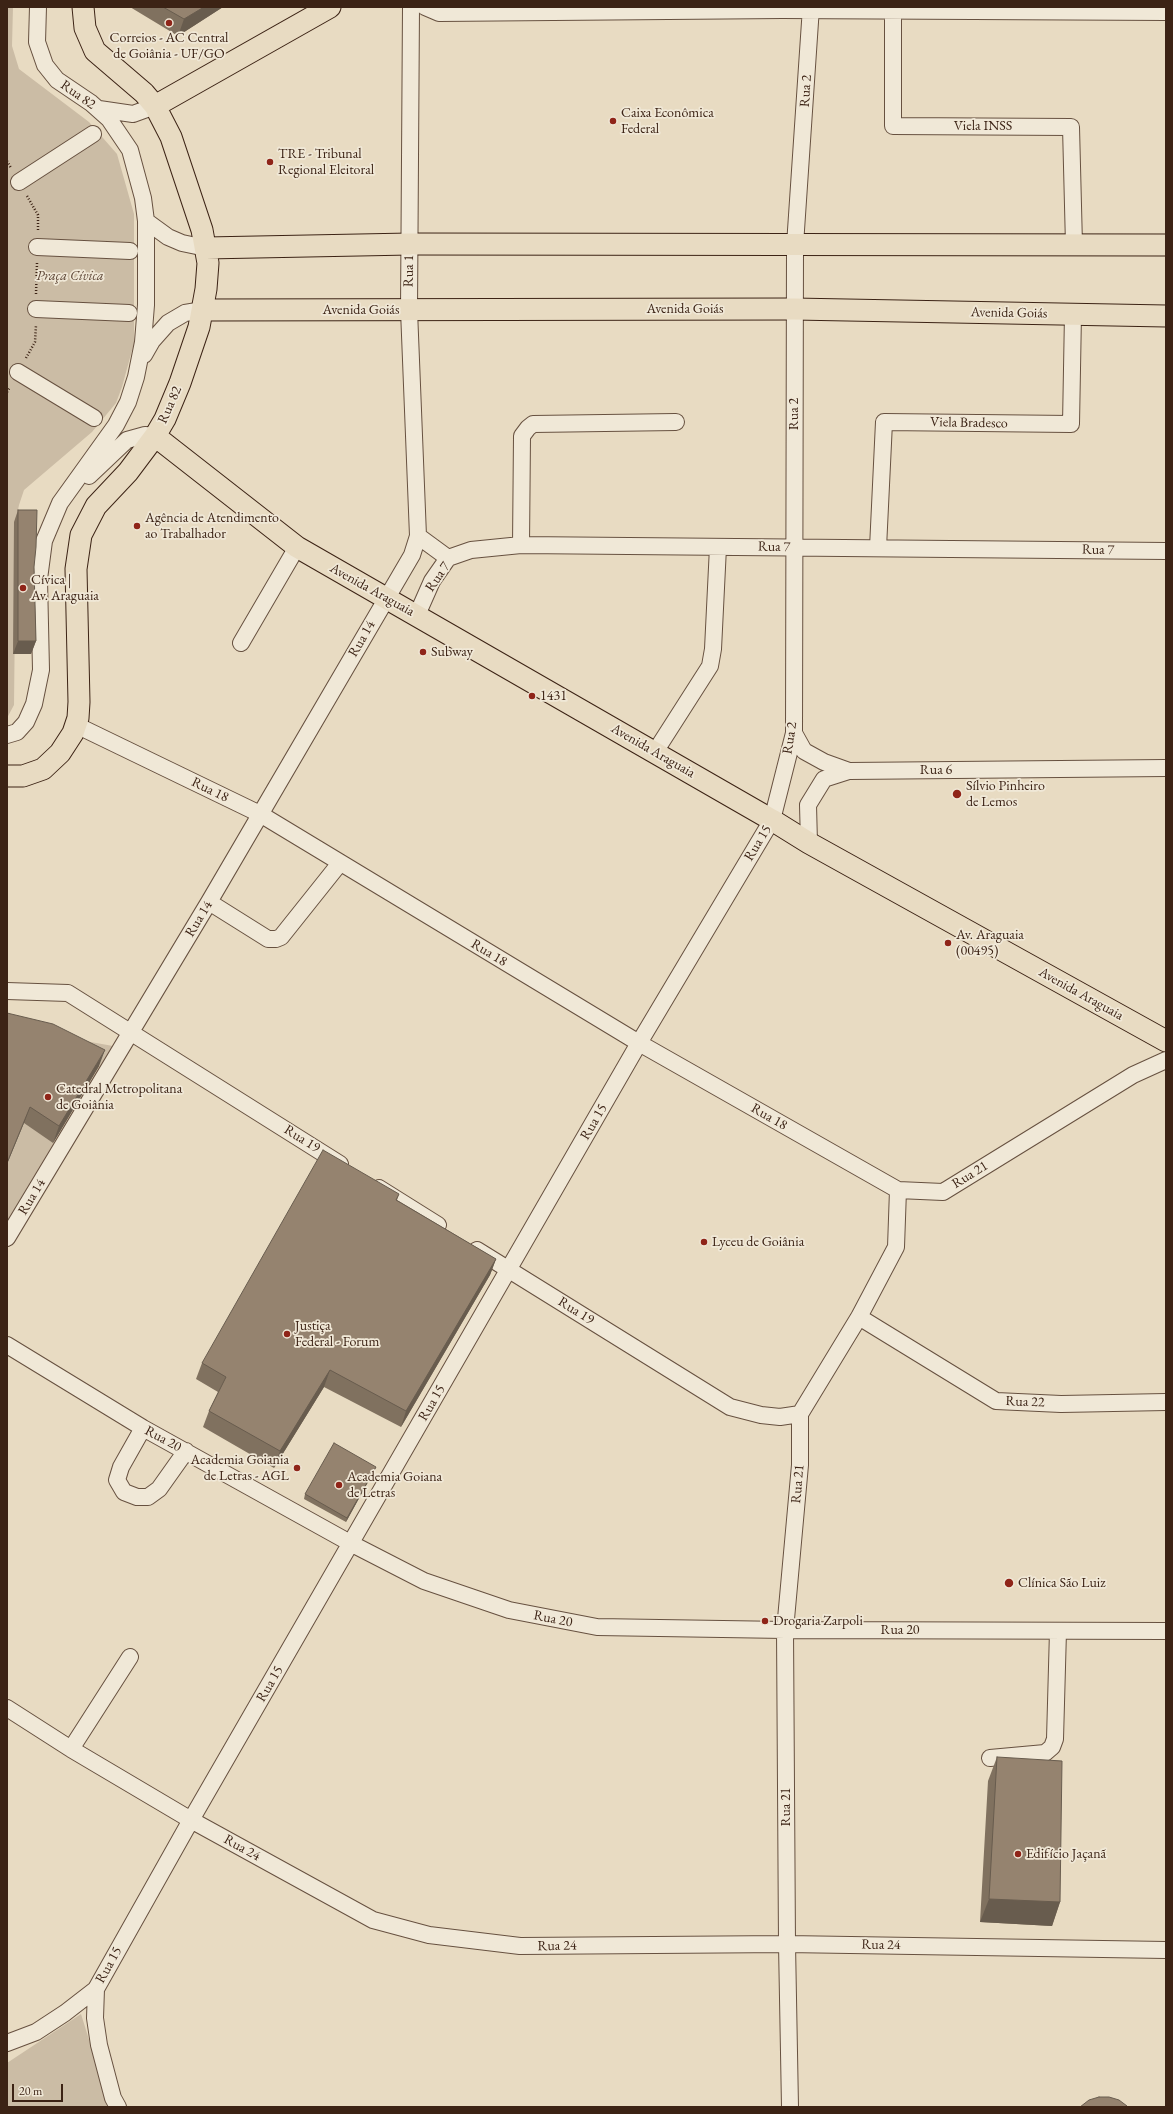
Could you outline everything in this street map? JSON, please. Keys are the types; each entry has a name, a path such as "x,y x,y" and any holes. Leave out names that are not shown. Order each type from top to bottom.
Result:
{"main road":[{"name":"Rua 82","path":"7,776 31,774 49,765 66,746 76,725 79,702 76,569 81,535 96,506 128,472 155,436 165,419 180,383 203,310 207,275 206,248 197,213 171,137 155,106 135,85 95,52 85,28 83,7"},
{"path":"155,106 330,7"},
{"path":"206,248 410,244 1166,245"},
{"name":"Avenida Goiás","path":"203,310 592,309 616,298 769,298 794,309 1166,316"},
{"name":"Avenida Araguaia","path":"155,436 297,547 655,752 809,843 1166,1041"}],"street":[{"name":"Rua 82","path":"7,735 17,732 26,722 37,691 41,670 40,565 44,541 56,512 74,481 116,425 128,402 139,364 145,325 146,221 143,198 130,150 113,123 99,109 57,80 45,65 37,42 38,7"},
{"name":"Rua 1","path":"386,598 412,555 418,536 408,310 410,244 411,7"},
{"path":"425,7 439,13 811,8 1166,12"},
{"name":"Rua 2","path":"772,820 794,733 795,244 811,8"},
{"name":"Viela INSS","path":"893,10 893,126 1071,127 1074,245"},
{"path":"99,109 133,114 155,106"},
{"path":"19,182 93,134"},
{"path":"146,221 168,237 182,243 206,248"},
{"path":"37,247 130,251"},
{"path":"36,309 129,313"},
{"path":"139,364 152,341 168,323 185,313 203,310"},
{"name":"Viela Bradesco","path":"878,548 884,422 1071,424 1073,314"},
{"path":"18,372 94,418"},
{"path":"521,545 522,436 533,424 676,422"},
{"path":"56,512 119,446 135,437 155,436"},
{"path":"418,536 448,558"},
{"name":"Rua 7","path":"417,615 432,581 448,558 471,550 521,545 1166,551"},
{"path":"241,643 297,547"},
{"path":"655,752 710,666 713,649 718,547"},
{"name":"Rua 14","path":"7,1238 209,902 386,598"},
{"name":"Rua 18","path":"76,725 260,814 639,1043 898,1190"},
{"name":"Rua 6","path":"794,733 804,751 824,762 849,771"},
{"name":"Rua 6","path":"809,843 808,805 824,779 849,771 1166,768"},
{"name":"Rua 15","path":"7,2043 36,2032 66,2013 96,1989 191,1820 352,1544 639,1043 772,820"},
{"path":"209,902 268,938 276,939 281,937 340,862"},
{"name":"Rua 19","path":"7,991 68,993 448,1231"},
{"name":"Rua 21","path":"898,1190 943,1192 1133,1074 1166,1060"},
{"path":"800,1414 859,1318 896,1247 898,1190"},
{"name":"Rua 19","path":"461,1240 730,1407 761,1415 780,1417 800,1414"},
{"name":"Rua 22","path":"859,1318 996,1401 1061,1404 1166,1402"},
{"name":"Rua 20","path":"7,1345 143,1428 352,1544 424,1581 508,1610 597,1627 785,1630 1058,1630 1166,1632"},
{"name":"Rua 21","path":"790,2107 787,1944 785,1630 800,1465 800,1414"},
{"path":"143,1428 121,1467 117,1480 124,1492 137,1497 148,1497 159,1489 186,1451"},
{"path":"990,1758 1045,1753 1052,1747 1055,1738 1058,1630"},
{"path":"71,1749 130,1657"},
{"name":"Rua 24","path":"7,1708 71,1749 191,1820 373,1920 429,1935 520,1946 787,1944 1166,1950"},
{"name":"Rua 15","path":"96,1989 95,2018 99,2045 113,2098 118,2107"}],"path":[{"path":"7,161 38,215 35,342 7,392"}],"green space":[{"name":"Praça Cívica","path":"7,7 13,7 12,46 19,69 89,122 117,154 134,214 134,343 116,403 92,432 24,490 16,520 14,705 7,718"},
{"name":"Catedral Metropolitana de Goiânia","path":"7,1027 113,1046 7,1242"},
{"path":"81,2014 110,2107 7,2107 7,2063"}],"building":[{"path":"163,7 204,7 184,19"},
{"name":"Cívica | Av. Araguaia","path":"18,510 37,510 34,567 36,641 18,641"},
{"name":"Catedral Metropolitana de Goiânia","path":"7,1013 53,1024 105,1050 59,1126 30,1107 7,1163"},
{"path":"323,1150 399,1194 396,1200 496,1259 406,1411 330,1370 280,1451 209,1411 226,1377 202,1363"},
{"name":"Academia Goiana de Letras","path":"334,1443 376,1467 347,1518 305,1494"},
{"name":"Edifício Jaçanã","path":"997,1757 1062,1761 1060,1902 989,1899"},
{"path":"1099,2097 1109,2097 1119,2100 1127,2107 1080,2107 1089,2100"}],"place":[{"name":"Correios - AC Central de Goiânia - UF/GO","path":"169,23"},
{"name":"Caixa Econômica Federal","path":"613,121"},
{"name":"TRE - Tribunal Regional Eleitoral","path":"270,162"},
{"name":"Agência de Atendimento ao Trabalhador","path":"137,526"},
{"name":"Cívica | Av. Araguaia","path":"23,588"},
{"name":"Subway","path":"423,652"},
{"name":"1431","path":"532,696"},
{"name":"Sílvio Pinheiro de Lemos","path":"957,794"},
{"name":"Av. Araguaia (00495)","path":"948,943"},
{"name":"Catedral Metropolitana de Goiânia","path":"48,1097"},
{"name":"Lyceu de Goiânia","path":"704,1242"},
{"name":"Justiça Federal - Forum","path":"287,1334"},
{"name":"Academia Goiania de Letras - AGL","path":"297,1468"},
{"name":"Academia Goiana de Letras","path":"339,1485"},
{"name":"Clínica São Luiz","path":"1009,1583"},
{"name":"Drogaria Zarpoli","path":"765,1621"},
{"name":"Edifício Jaçanã","path":"1018,1854"}]}
